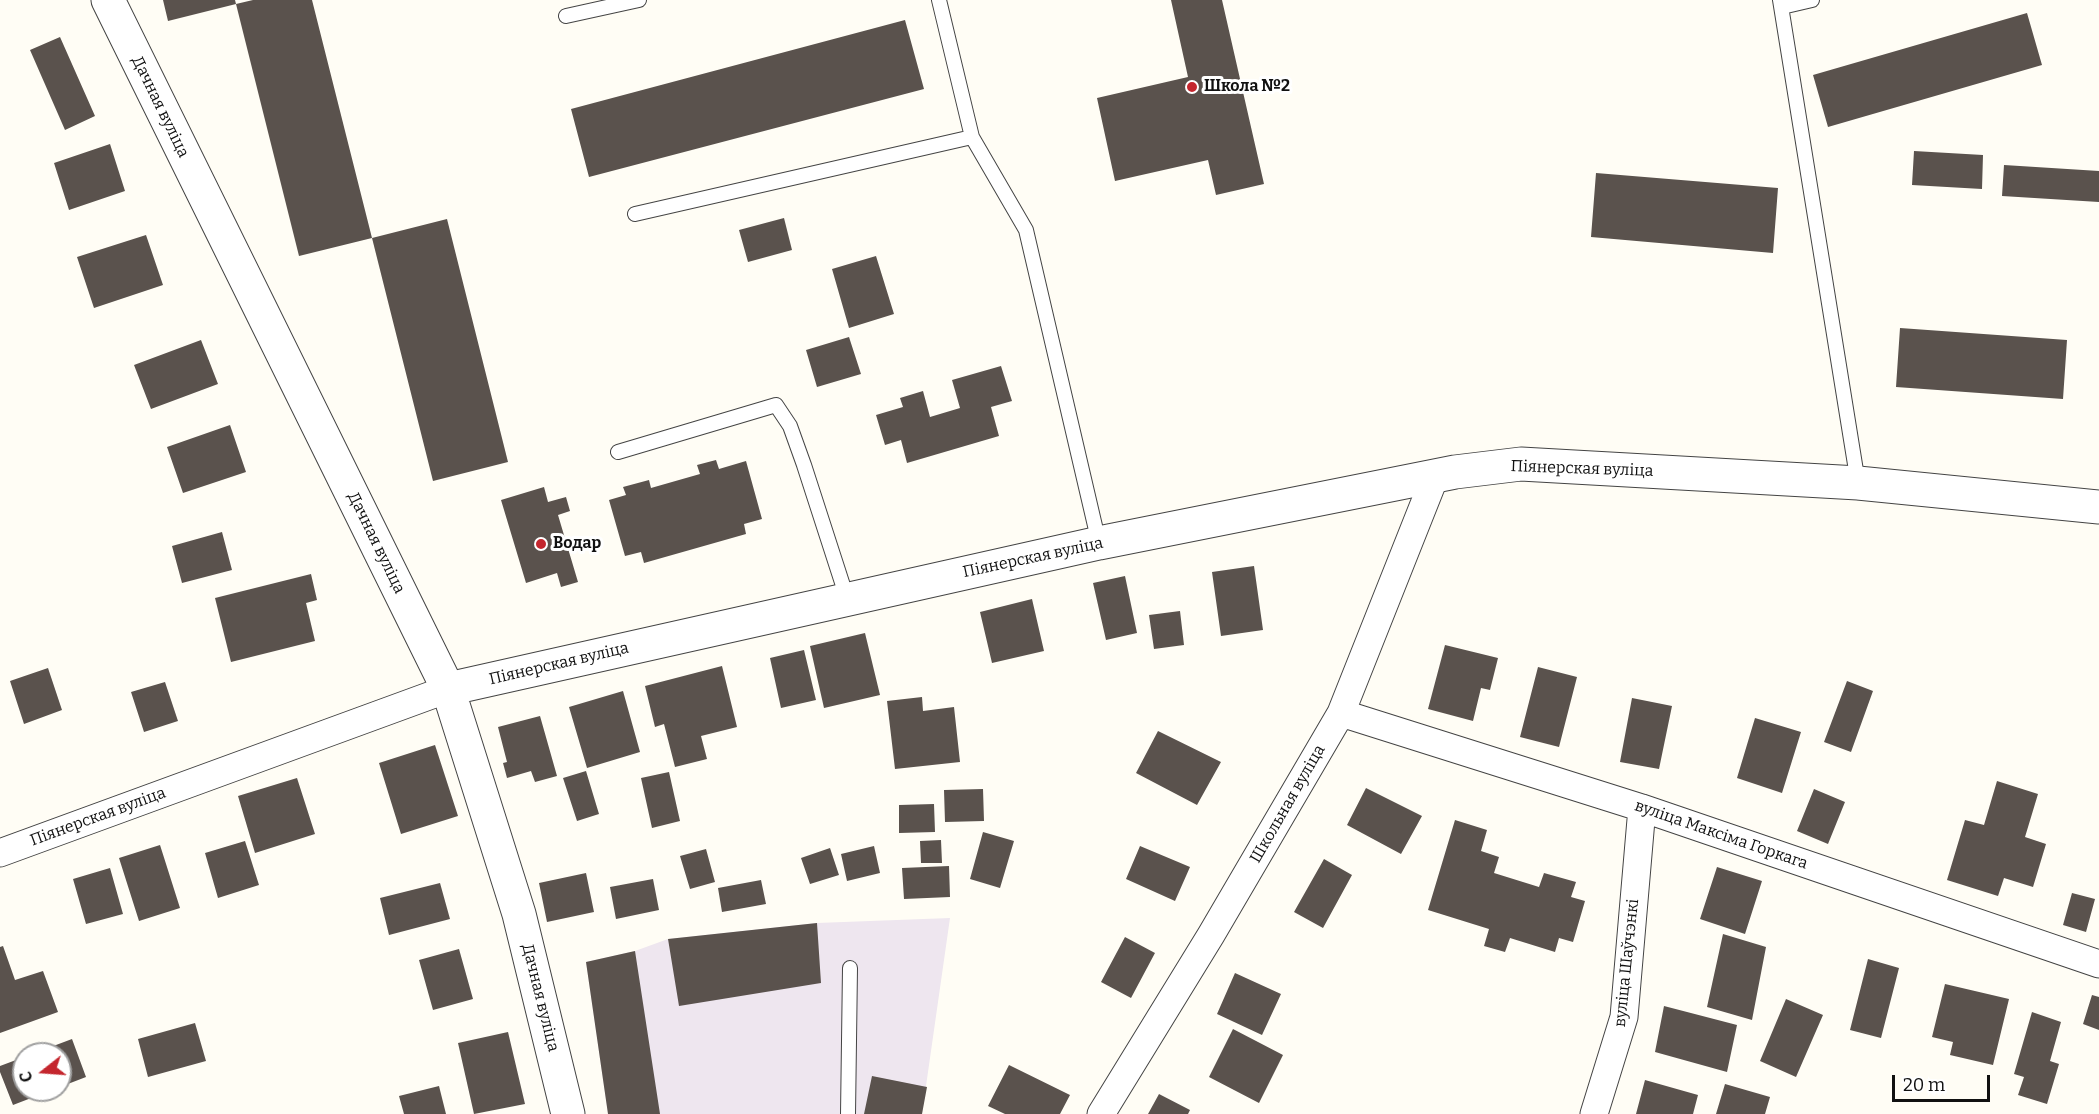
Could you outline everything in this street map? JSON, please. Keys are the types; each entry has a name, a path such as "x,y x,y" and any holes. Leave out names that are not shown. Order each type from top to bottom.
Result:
{"street":[{"name":"Дачная вуліца","path":"108,0 448,689 519,914 568,1114"},
{"name":"Піянерская вуліца","path":"0,853 448,689 1099,543 1436,474 1521,464 1858,483 2099,507"},
{"name":"Школьная вуліца","path":"1101,1114 1211,935 1341,713 1436,474"},
{"name":"вуліца Максіма Горкага","path":"1341,713 1642,808 2099,964"},
{"name":"вуліца Шаўчэнкі","path":"1594,1114 1624,1017 1642,808"}],"lane":[{"path":"566,16 639,0"},
{"path":"939,0 972,136 1026,230 1099,543"},
{"path":"1812,0 1781,4 1858,483"},
{"path":"635,214 972,136"},
{"path":"618,452 776,405 790,426 847,598"},
{"path":"848,1114 850,968"}],"shaded area":[{"path":"950,918 922,1114 608,1114 586,962 635,951 668,939 817,923"}],"building":[{"path":"163,0 235,0 236,4 168,21"},
{"path":"253,0 312,0 372,238 299,256 236,4"},
{"name":"Школа №2","path":"1171,0 1222,0 1264,184 1216,195 1208,160 1115,181 1097,98 1188,77"},
{"path":"2027,13 2042,65 1828,127 1813,75"},
{"path":"905,20 924,89 589,177 571,109"},
{"path":"60,37 95,116 65,130 30,50"},
{"path":"110,144 125,191 69,210 54,163"},
{"path":"1914,151 1983,155 1982,189 1912,185"},
{"path":"2004,165 2099,171 2099,202 2002,196"},
{"path":"1596,173 1778,188 1773,253 1591,237"},
{"path":"784,218 792,250 748,262 739,230"},
{"path":"447,219 508,462 433,481 372,238"},
{"path":"146,235 163,285 94,308 77,257"},
{"path":"876,256 894,314 849,328 832,269"},
{"path":"1900,328 2067,340 2063,399 1896,387"},
{"path":"849,337 861,374 817,387 806,350"},
{"path":"201,340 218,384 151,409 134,365"},
{"path":"1001,366 1012,401 991,407 999,436 907,463 901,440 885,445 876,415 903,407 900,398 923,391 930,417 960,408 952,380"},
{"path":"230,425 246,472 183,493 167,447"},
{"path":"716,460 719,469 746,461 762,519 744,524 746,534 644,563 641,552 625,556 609,500 626,495 623,487 649,480 651,488 700,474 697,465"},
{"name":"Водар","path":"544,487 548,502 566,497 570,511 558,515 578,582 561,587 557,573 526,583 501,500"},
{"path":"222,532 232,570 182,583 172,546"},
{"path":"1254,566 1263,630 1221,636 1212,572"},
{"path":"311,574 317,600 306,603 315,641 231,662 215,598"},
{"path":"1125,576 1137,633 1106,640 1093,583"},
{"path":"1032,599 1044,651 992,663 980,612"},
{"path":"1180,611 1184,645 1154,649 1149,615"},
{"path":"865,633 880,695 824,708 810,646"},
{"path":"1445,645 1498,658 1490,690 1481,688 1473,721 1428,709"},
{"path":"804,650 816,700 781,708 770,658"},
{"path":"722,666 737,727 701,736 707,759 675,767 664,724 655,727 645,686"},
{"path":"1538,667 1577,677 1559,747 1520,737"},
{"path":"48,668 62,710 24,724 10,681"},
{"path":"1847,681 1873,691 1851,752 1824,742"},
{"path":"165,682 178,721 144,732 131,692"},
{"path":"623,691 640,752 587,768 569,707"},
{"path":"922,697 923,711 954,707 960,762 895,769 887,701"},
{"path":"1632,698 1672,706 1659,769 1620,762"},
{"path":"540,716 557,776 535,782 531,771 507,778 503,763 507,762 498,727"},
{"path":"1755,718 1801,732 1782,793 1737,778"},
{"path":"1158,731 1221,762 1197,805 1136,773"},
{"path":"435,745 458,816 401,834 379,763"},
{"path":"586,771 599,814 577,821 563,778"},
{"path":"669,772 680,821 652,828 641,778"},
{"path":"297,778 315,834 255,853 238,796"},
{"path":"1997,781 2038,794 2025,837 2046,844 2033,887 2004,878 1998,896 1947,880 1965,820 1984,825"},
{"path":"1366,788 1422,816 1401,854 1347,825"},
{"path":"983,789 984,821 945,822 944,790"},
{"path":"1814,789 1845,802 1828,844 1797,831"},
{"path":"934,804 935,832 899,833 899,805"},
{"path":"1455,820 1487,830 1481,851 1499,857 1494,873 1539,887 1544,873 1576,882 1571,897 1585,901 1573,942 1559,938 1555,952 1510,938 1505,952 1484,946 1489,929 1428,910"},
{"path":"983,832 1014,841 1000,888 970,879"},
{"path":"941,840 942,863 921,863 920,841"},
{"path":"245,841 259,885 218,898 205,853"},
{"path":"160,845 180,908 139,921 119,858"},
{"path":"874,846 880,873 847,881 841,854"},
{"path":"1140,846 1190,867 1175,901 1126,879"},
{"path":"830,848 839,875 810,884 801,858"},
{"path":"706,849 715,882 690,889 680,856"},
{"path":"1324,859 1352,875 1323,928 1294,912"},
{"path":"949,866 950,897 904,899 902,868"},
{"path":"1717,867 1762,881 1745,934 1700,919"},
{"path":"110,868 123,914 86,924 73,879"},
{"path":"586,873 594,912 547,922 539,883"},
{"path":"653,879 659,910 616,919 610,887"},
{"path":"761,880 766,904 722,912 718,888"},
{"path":"440,883 450,919 389,935 380,898"},
{"path":"2072,893 2095,899 2086,932 2063,925"},
{"path":"817,923 821,983 679,1006 668,939"},
{"path":"1723,934 1766,947 1752,1020 1707,1007"},
{"path":"1125,937 1155,953 1131,998 1101,982"},
{"path":"3,946 15,980 43,971 58,1012 0,1033 0,947"},
{"path":"459,949 473,999 433,1010 419,960"},
{"path":"635,951 660,1114 608,1114 586,962"},
{"path":"1868,959 1899,968 1881,1038 1850,1030"},
{"path":"1235,973 1281,994 1262,1035 1217,1014"},
{"path":"1945,984 2009,999 1993,1065 1950,1055 1953,1042 1932,1037"},
{"path":"2092,995 2099,997 2099,1030 2083,1024"},
{"path":"1786,999 1823,1015 1796,1077 1760,1061"},
{"path":"1664,1006 1737,1025 1727,1072 1655,1052"},
{"path":"2032,1012 2061,1022 2050,1061 2059,1064 2047,1104 2018,1095 2024,1077 2014,1074"},
{"path":"195,1023 206,1061 148,1077 138,1039"},
{"path":"1233,1029 1283,1055 1259,1103 1209,1077"},
{"path":"508,1032 525,1104 474,1114 458,1043"},
{"path":"72,1039 86,1077 72,1082 72,1042 64,1042"},
{"path":"12,1062 12,1102 21,1102 13,1105 0,1072 0,1066"},
{"path":"1009,1065 1070,1095 1060,1114 1005,1114 988,1106"},
{"path":"872,1076 927,1087 922,1114 864,1114"},
{"path":"1645,1080 1698,1095 1693,1114 1636,1114"},
{"path":"1725,1084 1770,1097 1765,1114 1716,1114"},
{"path":"439,1086 446,1114 404,1114 399,1096"},
{"path":"1159,1094 1190,1110 1188,1114 1148,1114"}],"place":[{"name":"Школа №2","path":"1192,87"},
{"name":"Водар","path":"541,544"}]}
